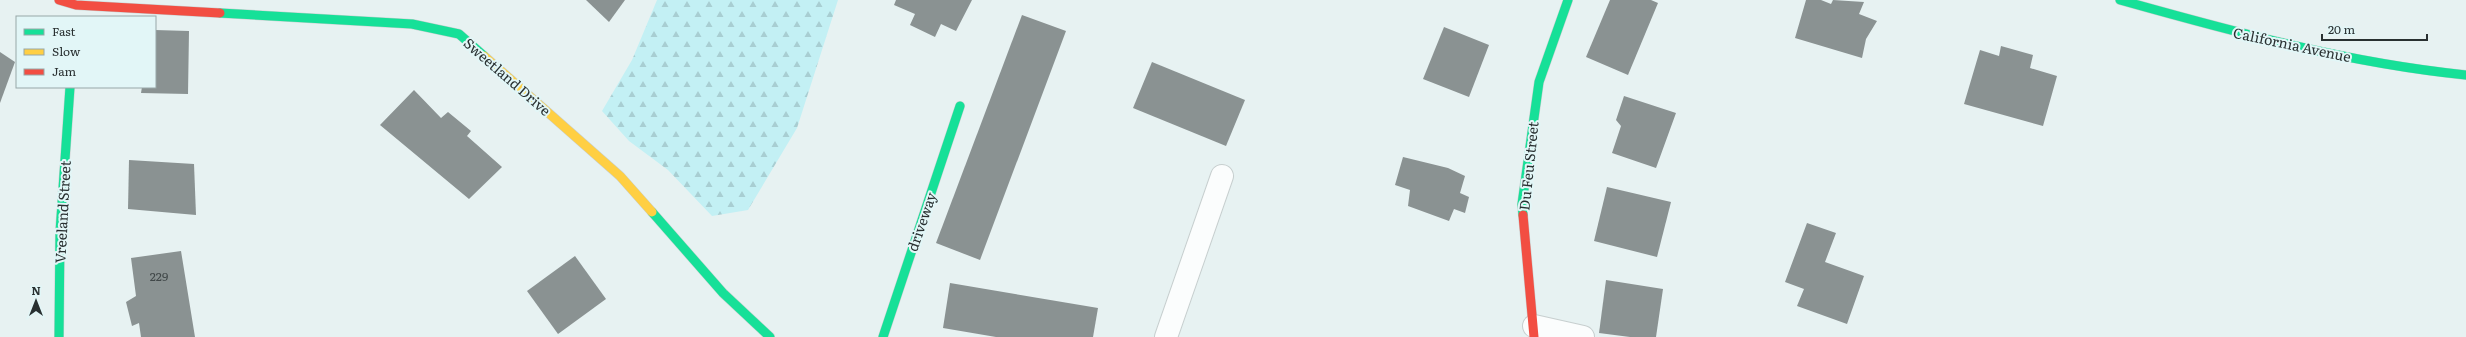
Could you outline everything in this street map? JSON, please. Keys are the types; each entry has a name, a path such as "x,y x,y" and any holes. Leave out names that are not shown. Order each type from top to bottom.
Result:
{"street":[{"name":"Du Feu Street","path":"1534,332 1522,204 1539,82 1568,0"},
{"name":"California Avenue","path":"2120,0 2238,34 2412,71 2466,76"},
{"name":"Sweetland Drive","path":"70,7 412,24 458,34 620,176 723,293 770,337"},
{"name":"Vreeland Street","path":"59,337 60,232 70,88"},
{"name":"driveway","path":"883,337 960,106"},
{"path":"1166,337 1222,176"},
{"path":"1534,332 1583,337"}],"green space":[{"path":"657,0 838,0 797,128 748,210 712,216 668,170 629,141 602,111 632,60"}],"building":[{"path":"586,0 625,0 609,22"},
{"path":"896,0 972,0 956,31 941,24 935,37 910,25 915,14 894,5"},
{"path":"1610,0 1651,0 1658,3 1628,75 1586,57"},
{"path":"1806,0 1821,0 1831,4 1833,0 1864,2 1859,14 1877,21 1866,39 1862,58 1795,38"},
{"path":"1022,15 1066,31 980,260 936,243"},
{"path":"1444,27 1489,45 1469,97 1423,79"},
{"path":"156,30 189,31 188,94 141,93 142,88 156,88"},
{"path":"2001,46 2033,55 2030,68 2057,76 2043,126 1964,104 1980,50 1999,56"},
{"path":"0,52 15,62 0,103"},
{"path":"1152,62 1245,100 1226,146 1133,108"},
{"path":"414,90 441,118 448,112 471,131 467,136 502,167 469,199 380,125"},
{"path":"1624,96 1676,113 1656,168 1612,153 1621,126 1616,120"},
{"path":"1403,157 1448,168 1465,176 1460,193 1469,197 1465,213 1454,209 1449,221 1408,206 1410,190 1395,185"},
{"path":"129,160 194,164 196,215 128,209"},
{"path":"1607,187 1671,202 1657,257 1594,241"},
{"path":"1807,223 1836,233 1825,262 1864,276 1847,324 1797,306 1804,289 1785,282"},
{"path":"181,251 195,337 141,337 139,323 132,326 126,302 136,296 131,258"},
{"path":"575,256 606,299 558,334 527,291"},
{"path":"1606,280 1663,289 1656,337 1630,337 1599,333"},
{"path":"950,283 1098,308 1093,337 996,337 943,328"}],"traffic: fast":[{"path":"1523,215 1522,204 1539,82 1568,0"},
{"path":"2120,0 2248,35 2292,45 2378,63 2466,75"},
{"path":"220,13 412,24 459,34 484,56"},
{"path":"59,337 60,232 70,88"},
{"path":"883,337 960,106"},
{"path":"652,212 723,293 770,337"}],"traffic: slow":[{"path":"484,56 620,176 652,212"}],"traffic: jam":[{"path":"59,0 76,5 220,13"},
{"path":"1523,215 1534,337"}]}
